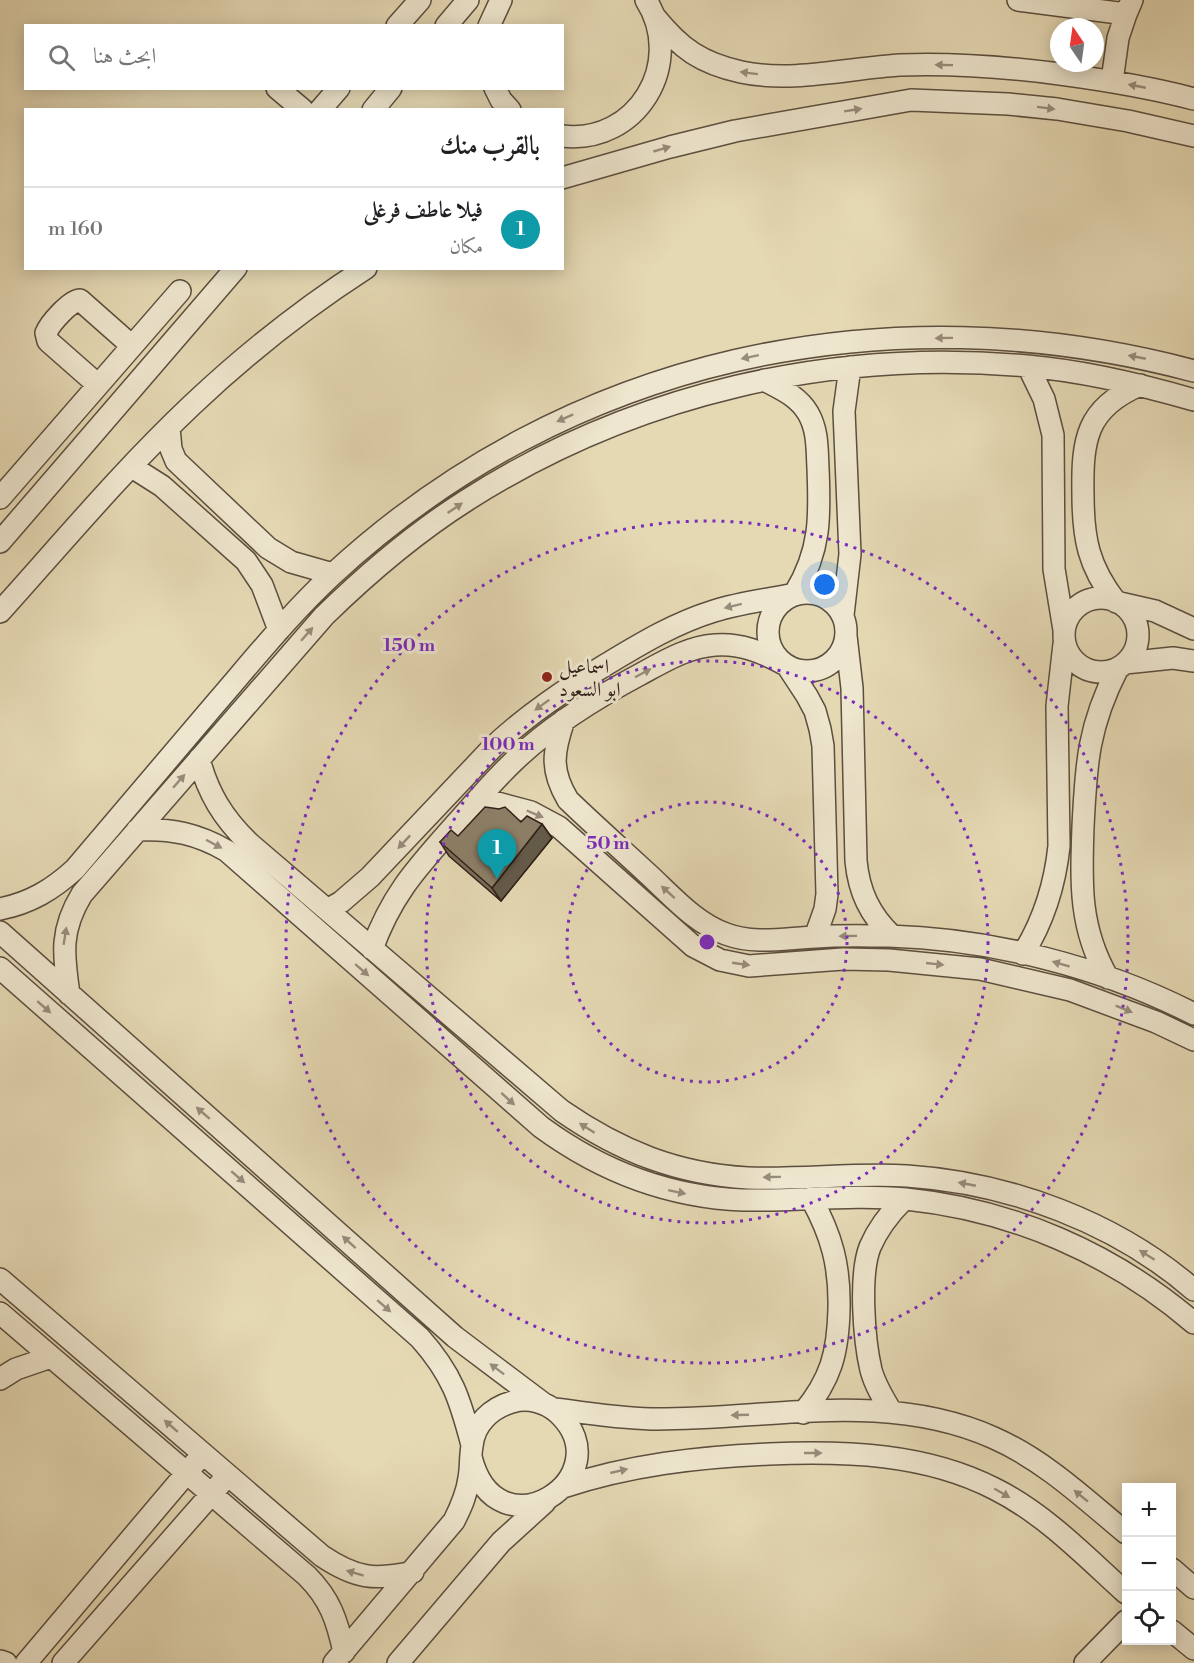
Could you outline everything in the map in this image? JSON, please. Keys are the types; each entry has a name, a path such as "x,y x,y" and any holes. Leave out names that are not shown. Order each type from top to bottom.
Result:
{"street":[{"path":"399,24 420,0"},
{"path":"448,24 468,0"},
{"path":"490,24 501,0"},
{"path":"1018,0 1129,7 1118,38 1112,81"},
{"path":"650,9 673,38 693,55 717,66 744,73 795,75 899,65 940,64 1020,69 1112,81 1194,99"},
{"path":"564,136 597,134 618,125 637,109 651,89 660,66 661,41 650,9"},
{"path":"279,90 301,108"},
{"path":"322,108 337,90"},
{"path":"375,108 389,90"},
{"path":"496,90 508,108"},
{"path":"564,177 735,131 911,99 999,103 1057,109 1128,121 1194,136"},
{"path":"597,134 606,166"},
{"path":"0,542 234,270"},
{"path":"0,612 169,428 234,367 287,322 363,270"},
{"path":"0,498 180,291"},
{"path":"98,385 48,341 46,333 50,325 73,301 80,300 132,346"},
{"path":"0,909 31,901 54,887 75,869 279,630 333,574 437,491 493,455 552,424 613,397 712,365 814,346 916,338 963,337 1056,343 1137,357 1194,371"},
{"path":"69,994 63,958 64,941 73,908 82,894 324,616 392,554 467,500 547,454 620,422 675,403 764,380 850,367 939,362 1028,366 1140,385 1194,400"},
{"path":"1028,366 1044,399 1053,435 1054,569 1064,637 1073,660 1081,667 1101,672 1121,666 1173,658 1194,661"},
{"path":"372,949 389,908 401,888 479,798 514,762 564,720 600,696 679,654 714,645 751,648 800,671 813,671 825,667 836,659 843,648 850,554 844,411 850,367"},
{"path":"764,380 789,393 800,402 808,412 816,438 819,528 813,556 793,594 780,602 773,611 768,622 767,634 769,645 775,656 786,665 815,711 823,746 826,894 823,916 815,937"},
{"path":"1108,978 1092,946 1086,923 1081,875 1086,765 1089,745 1101,705 1121,666 1135,650 1137,629 1128,610 1118,602 1098,575 1086,545 1083,529 1082,460 1090,428 1099,413 1111,401 1140,385"},
{"path":"169,428 171,449 176,461 268,548 291,562 333,574"},
{"path":"132,467 162,486 246,561 262,585 279,630"},
{"path":"327,910 341,902 370,877 493,747 556,695 645,641 682,622 739,604 810,592 823,596 835,604 844,626 852,688 858,879 870,911 892,936"},
{"path":"1023,954 1041,920 1057,865 1059,846 1058,706 1066,620 1080,604 1100,598 1155,611 1194,629"},
{"path":"564,720 555,746 554,760 556,774 568,800 700,920 721,932 760,941 815,937 892,936 936,940 1023,954 1108,978 1191,1009"},
{"path":"199,759 211,796 234,829 562,1111 590,1130 650,1159 683,1169 716,1175 749,1178 907,1176 994,1189 1036,1202 1117,1237 1155,1260 1194,1290"},
{"path":"479,798 531,812 559,827 693,946 720,960 749,966 820,960 890,960 980,969 1070,990 1145,1017 1194,1040"},
{"path":"137,830 156,828 184,832 211,841 227,851 527,1116 563,1144 587,1158 637,1181 690,1194 745,1200 862,1197 904,1199 972,1210 1069,1242 1142,1282 1194,1323"},
{"path":"0,932 455,1337 549,1406 565,1420 573,1432 576,1461 572,1475 555,1494 501,1542 398,1663"},
{"path":"0,968 420,1338 437,1357 460,1403 475,1473 484,1488 498,1498 514,1504 531,1505 593,1477 641,1466 713,1457 781,1453 842,1453 905,1459 966,1476 994,1488 1021,1504 1049,1525 1124,1591"},
{"path":"803,1413 817,1396 827,1377 838,1337 839,1279 836,1258 826,1227 811,1198"},
{"path":"891,1411 878,1387 868,1355 863,1279 865,1263 876,1234 904,1199"},
{"path":"0,1279 322,1556 342,1569 365,1576 389,1577 413,1572"},
{"path":"0,1313 322,1591 333,1610 339,1657"},
{"path":"0,1379 16,1369 51,1357"},
{"path":"339,1657 454,1521 464,1500 470,1477 471,1451 475,1432 482,1420 504,1404 517,1400 531,1400 549,1406 657,1419 845,1410 891,1411 939,1418 996,1438 1023,1452 1048,1469 1122,1530"},
{"path":"26,1663 203,1454"},
{"path":"63,1663 228,1475"},
{"path":"1176,1572 1194,1588"},
{"path":"1085,1663 1122,1625"},
{"path":"1176,1634 1194,1649"},
{"path":"0,1661 6,1663"}],"building":[{"path":"485,807 499,809 505,807 521,822 527,816 542,824 492,888 440,842 451,830 458,836"}],"place":[{"name":"اسماعيل ابو السعود","path":"547,677"},
{"name":"فيلا عاطف فرغلى","path":"497,879"}]}
